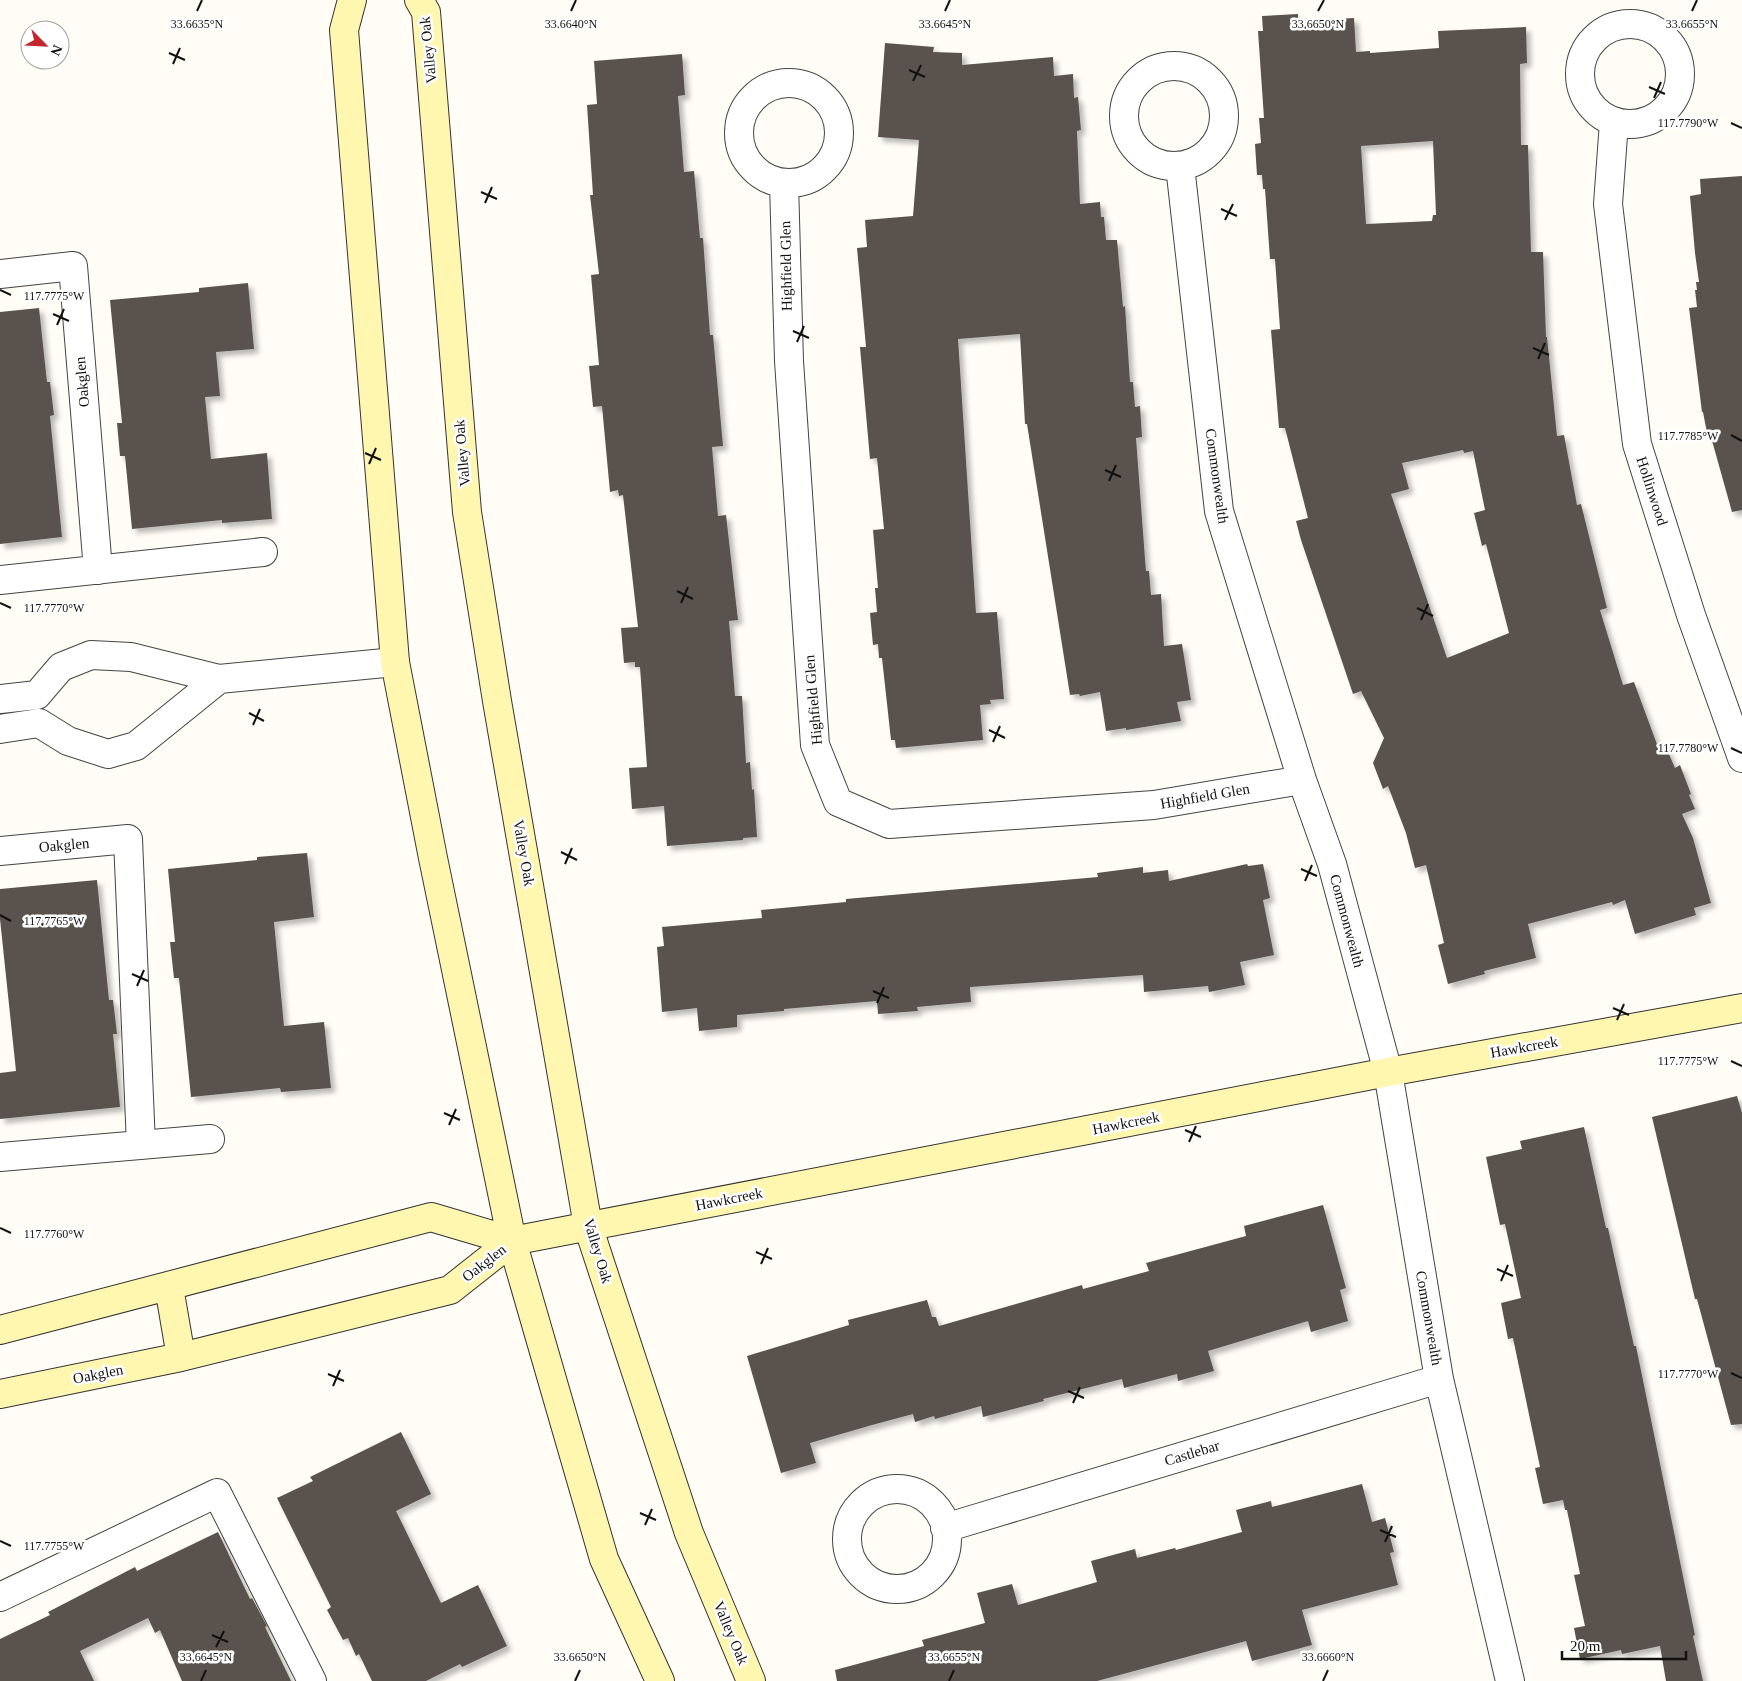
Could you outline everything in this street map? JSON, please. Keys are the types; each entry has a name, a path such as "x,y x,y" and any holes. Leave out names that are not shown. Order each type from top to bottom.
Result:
{"street":[{"path":"352,0 344,30 395,662 433,858 512,1241 604,1559 660,1681"},
{"name":"Valley Oak","path":"419,0 426,12 467,512 499,711 588,1226 689,1533 751,1681"},
{"name":"Hollinwood","path":"1614,122 1608,204 1637,444 1691,615 1742,758"},
{"name":"Commonwealth","path":"1180,166 1219,511 1302,780 1332,864 1388,1072 1440,1379 1510,1681"},
{"name":"Highfield Glen","path":"784,183 789,361 815,745 838,802 889,824 1154,805 1302,780"},
{"name":"Oakglen","path":"0,274 73,266 98,570"},
{"path":"0,580 263,552"},
{"path":"0,699 37,695 61,667 91,655 131,658 219,679 395,662"},
{"path":"0,729 39,723 68,742 108,754 136,746 219,679"},
{"path":"37,695 39,723"},
{"name":"Oakglen","path":"0,851 128,839 141,1144"},
{"name":"Hawkcreek","path":"512,1241 1388,1072 1742,1008"},
{"path":"0,1157 210,1139"},
{"name":"Oakglen","path":"0,1330 431,1217 512,1241"},
{"name":"Oakglen","path":"0,1394 181,1357 450,1290 512,1241"},
{"path":"169,1287 181,1357"},
{"name":"Castlebar","path":"945,1528 1440,1379"},
{"path":"0,1597 217,1493 312,1681"}],"building":[{"path":"1298,14 1298,21 1354,18 1356,52 1370,51 1370,53 1439,48 1438,31 1526,27 1527,63 1520,64 1521,145 1528,145 1531,252 1543,252 1546,337 1557,436 1564,435 1577,505 1581,504 1607,608 1600,610 1623,685 1634,682 1658,747 1665,745 1675,768 1680,765 1691,794 1689,795 1695,809 1682,814 1693,838 1711,903 1694,908 1696,915 1635,934 1625,900 1613,905 1612,902 1528,924 1536,958 1484,971 1485,974 1448,984 1438,945 1444,943 1426,865 1415,868 1406,833 1388,786 1383,789 1373,763 1384,738 1361,691 1353,694 1296,521 1308,518 1285,428 1279,428 1271,330 1280,329 1275,259 1270,259 1265,189 1263,189 1262,175 1257,175 1255,144 1261,143 1259,118 1264,118 1258,31 1263,31 1262,16","holes":["1433,141 1436,215 1433,215 1432,221 1366,224 1361,146","1463,450 1464,453 1473,451 1485,510 1474,513 1482,546 1486,544 1509,633 1447,658 1391,494 1409,489 1402,463"]},
{"path":"885,43 934,47 933,52 962,53 962,65 1053,57 1054,76 1073,74 1074,98 1078,97 1081,130 1077,131 1080,204 1100,202 1101,217 1104,217 1106,240 1117,240 1123,307 1125,306 1130,382 1133,382 1135,407 1140,406 1142,437 1136,438 1146,571 1149,571 1151,595 1161,594 1164,646 1182,644 1191,700 1177,702 1181,721 1126,730 1126,728 1106,731 1100,692 1080,696 1079,694 1070,695 1027,424 1025,424 1020,334 958,339 976,613 997,612 1004,699 990,700 991,704 980,705 983,740 896,748 895,740 891,740 882,658 879,658 878,644 873,645 870,613 877,612 875,588 878,588 873,530 884,529 877,458 870,459 860,347 866,347 857,248 867,247 865,220 913,216 919,140 878,137"},
{"path":"682,54 685,95 678,96 684,172 694,171 700,238 703,238 710,335 713,335 723,446 712,447 718,516 726,515 738,620 729,621 735,696 742,696 746,763 750,762 757,837 743,838 743,840 667,846 664,806 632,809 629,768 647,767 640,667 635,667 635,662 624,663 621,628 638,627 623,495 619,496 618,490 610,492 602,406 593,407 589,366 599,365 591,275 599,274 590,195 593,195 587,105 597,104 594,61"},
{"path":"1742,176 1742,510 1732,512 1711,437 1708,438 1702,412 1689,308 1697,307 1695,290 1697,290 1696,282 1699,282 1690,196 1701,194 1700,179"},
{"path":"248,283 254,349 216,352 220,396 205,397 211,459 267,453 272,519 222,523 222,520 132,529 125,456 120,456 117,423 122,423 110,300 199,292 199,288"},
{"path":"39,308 47,382 50,382 54,415 50,416 62,537 0,544 0,312"},
{"path":"307,853 314,917 274,922 284,1026 324,1022 331,1088 281,1092 280,1088 191,1097 179,978 174,978 170,942 175,942 168,869 257,860 257,857"},
{"path":"1247,864 1248,866 1263,864 1270,898 1263,900 1274,955 1240,962 1245,985 1209,992 1208,986 1144,992 1143,975 970,987 971,1002 917,1007 918,1011 878,1014 877,1001 784,1009 784,1011 737,1015 737,1027 699,1031 697,1008 662,1012 657,947 664,946 662,927 762,918 761,910 846,902 846,899 1098,877 1097,873 1143,867 1143,873 1168,870 1169,881"},
{"path":"97,880 109,1000 113,1000 117,1034 113,1034 120,1107 0,1119 0,1073 16,1071 0,919 0,889"},
{"path":"1737,1096 1742,1113 1742,1424 1731,1425 1697,1299 1695,1299 1652,1117"},
{"path":"1584,1127 1634,1346 1636,1346 1703,1681 1666,1681 1660,1646 1622,1654 1621,1650 1580,1659 1574,1628 1585,1626 1574,1575 1580,1574 1567,1510 1565,1510 1563,1500 1543,1504 1535,1468 1540,1467 1513,1338 1508,1339 1501,1303 1521,1298 1505,1224 1500,1225 1486,1157 1522,1149 1520,1141"},
{"path":"1323,1205 1346,1288 1340,1290 1348,1321 1311,1332 1308,1321 1208,1351 1214,1371 1178,1381 1177,1374 1124,1388 1122,1379 1043,1399 1044,1401 983,1417 981,1406 935,1419 934,1416 915,1422 913,1414 810,1443 816,1463 781,1473 747,1356 849,1325 848,1320 927,1300 932,1317 936,1317 939,1326 1082,1285 1083,1289 1149,1271 1146,1263 1246,1236 1244,1226"},
{"path":"401,1432 431,1494 396,1511 441,1603 478,1585 507,1646 462,1667 460,1664 426,1681 372,1681 359,1654 356,1656 348,1638 343,1640 327,1610 331,1607 277,1498 313,1481 310,1477"},
{"path":"1362,1484 1372,1522 1385,1518 1394,1552 1390,1553 1398,1585 1302,1610 1312,1645 1252,1661 1246,1641 1097,1681 837,1681 835,1670 924,1646 922,1640 985,1623 977,1593 1012,1584 1018,1605 1097,1582 1091,1561 1135,1549 1137,1558 1175,1548 1176,1550 1242,1532 1236,1510 1271,1501 1272,1507"},
{"path":"218,1532 250,1599 252,1598 267,1626 265,1627 291,1681 182,1681 160,1630 155,1633 148,1618 80,1651 94,1681 0,1681 0,1639 50,1615 48,1612 135,1567 137,1571"}]}
